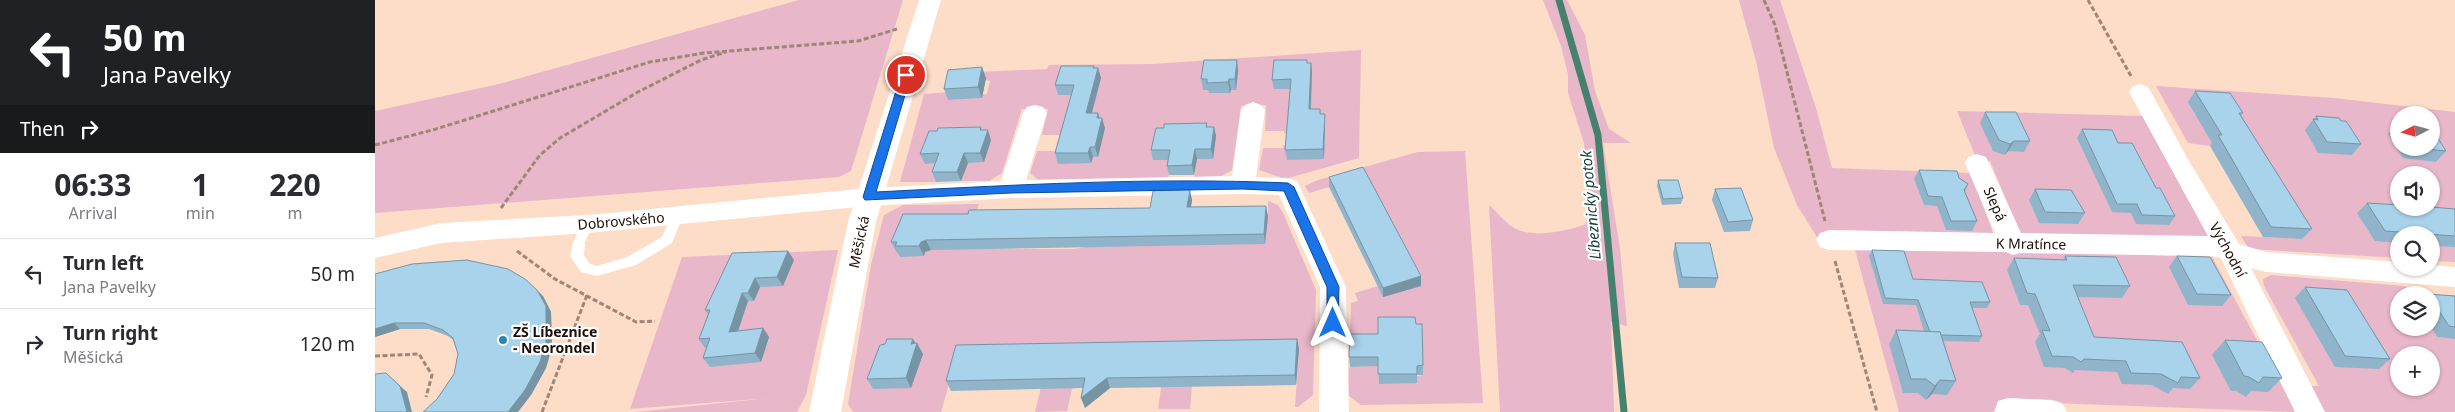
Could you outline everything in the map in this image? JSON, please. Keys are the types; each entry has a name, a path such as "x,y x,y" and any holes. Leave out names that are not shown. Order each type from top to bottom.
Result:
{"street":[{"name":"Měšická","path":"825,412 862,222 930,0"},
{"name":"Východní","path":"2140,92 2178,164 2231,253 2310,412"},
{"path":"1243,185 1253,110"},
{"path":"1011,189 1035,113"},
{"name":"Slepá","path":"1977,164 2013,244"},
{"name":"Dobrovského","path":"375,248 441,233 588,224 869,197 1011,189 1243,185 1288,187 1333,287 1334,412"},
{"name":"K Mratínce","path":"1829,240 2212,246 2266,262 2455,277"},
{"path":"2008,410 2053,412"}],"lane":[{"path":"588,224 579,242 577,256 585,268 597,271 631,261 667,240 677,216"}],"path":[{"path":"1763,0 1775,25 1829,240 1877,412"},
{"path":"2088,0 2140,92"},
{"path":"375,145 436,129 650,62 731,50 857,40 901,28 922,26"},
{"path":"486,229 541,156 559,138 637,92 701,60 731,50"},
{"path":"511,251 520,252 555,279 636,322 655,321"},
{"path":"544,412 587,295"},
{"path":"375,356 419,354 432,375 426,396"}],"shaded area":[{"path":"799,0 903,0 851,171 839,177 375,213 375,111 499,84"},
{"path":"1543,0 1567,0 1585,35 1595,91 1609,129 1631,143 1603,143 1620,249 1627,326 1611,322 1614,412 1500,412 1489,205 1512,227 1523,232 1541,233 1561,231 1586,224 1589,202 1584,143 1568,93 1568,74 1561,46"},
{"path":"1739,0 1780,0 1816,108 1832,168 1971,173 1996,241 1817,237 1797,205 1774,148 1756,61"},
{"path":"1361,50 1359,158 1285,179 1259,170 1263,148 1283,148 1283,145 1288,145 1324,153 1325,124 1288,133 1284,133 1284,131 1265,131 1266,105 1241,106 1232,170 1220,177 1194,178 1196,164 1176,160 1172,163 1168,178 1038,180 1030,173 1037,151 1057,151 1091,163 1093,157 1098,157 1104,128 1061,135 1042,135 1048,109 1022,109 1002,173 989,181 961,181 966,167 963,166 991,141 946,163 936,182 900,182 924,94 950,92 948,100 981,98 982,95 987,94 990,81 955,73 1047,69 1049,65 1153,64"},
{"path":"2156,86 2334,98 2403,106 2390,106 2390,156 2440,156 2440,110 2455,112 2455,262 2440,261 2440,226 2390,226 2390,257 2249,249 2241,236 2302,239 2210,146 2188,143"},
{"path":"1957,111 2143,116 2210,239 2020,233 1990,161 1977,160"},
{"path":"1465,151 1483,403 1361,405 1348,395 1349,367 1373,366 1378,363 1379,383 1423,375 1378,346 1350,343 1351,303 1358,301 1355,293 1378,286 1364,177 1309,193 1305,186 1318,180 1418,152"},
{"path":"1268,201 1278,205 1283,213 1316,290 1313,395 1298,407 1295,407 1299,349 1192,386 1190,409 1158,409 1166,353 1072,389 1067,411 1035,412 1049,354 959,349 941,412 853,412 848,404 871,265 884,215 903,205 979,204 964,249 1074,249 1268,216"},
{"path":"1854,246 2212,257 2296,412 1999,401 2003,412 1899,412"},
{"path":"838,250 806,395 797,412 636,412 769,398 630,409 682,257"},
{"path":"2271,275 2405,286 2390,286 2390,336 2455,338 2455,412 2321,412 2309,386 2319,386 2264,286 2263,279"}],"building":[{"path":"1204,60 1237,60 1235,79 1229,79 1228,82 1207,83 1207,79 1201,79"},
{"path":"1274,60 1307,60 1307,63 1311,63 1309,109 1320,109 1320,114 1325,114 1323,149 1285,150 1291,79 1272,80"},
{"path":"1061,66 1094,66 1093,68 1098,68 1086,113 1098,113 1097,118 1102,118 1095,147 1090,147 1088,153 1055,153 1074,85 1055,85"},
{"path":"982,67 978,87 944,89 948,70"},
{"path":"2195,91 2230,93 2243,113 2239,113 2312,229 2271,227 2218,135 2222,135"},
{"path":"1985,112 2016,112 2030,141 2014,141 2010,144 1999,140"},
{"path":"2316,116 2339,118 2341,121 2346,121 2361,144 2327,142 2313,119 2318,120"},
{"path":"1207,123 1206,127 1214,127 1211,149 1195,149 1192,165 1167,166 1170,150 1151,150 1156,128 1164,128 1164,124"},
{"path":"981,127 980,130 988,130 980,153 964,153 957,172 932,172 939,153 920,154 929,131 937,131 938,128"},
{"path":"2082,129 2112,130 2118,143 2132,143 2156,188 2160,188 2175,216 2142,215 2137,204 2117,204"},
{"path":"2440,141 2446,151 2440,150"},
{"path":"1363,167 1421,276 1383,288 1329,177"},
{"path":"1919,170 1957,171 1959,178 1968,184 1964,190 1977,221 1951,221 1942,197 1928,196"},
{"path":"1658,180 1678,180 1683,198 1663,199"},
{"path":"1188,186 1188,190 1190,190 1187,207 1266,206 1264,234 926,240 921,242 919,246 895,246 897,242 891,242 903,214 968,214 969,210 1150,208 1153,191 1161,190 1162,187"},
{"path":"1741,188 1753,220 1728,222 1715,189"},
{"path":"2035,189 2071,190 2085,213 2045,212"},
{"path":"2367,203 2390,204 2390,216 2440,216 2440,208 2455,209 2455,236 2440,235 2440,226 2390,226 2390,231 2385,231"},
{"path":"1675,243 1710,243 1718,278 1682,277"},
{"path":"1872,250 1904,251 1913,279 1982,282 1990,302 1970,302 1982,336 1941,335 1940,332 1930,332 1918,300 1885,298"},
{"path":"788,251 777,277 755,278 748,293 742,293 729,332 763,328 755,353 703,358 710,338 699,339 710,310 705,310 732,253"},
{"path":"2065,256 2116,257 2130,286 2073,285 2094,337 2182,342 2200,378 2181,377 2178,383 2161,374 2131,373 2126,361 2084,359 2081,362 2073,357 2052,356 2042,330 2050,331 2035,294 2027,293 2014,258 2067,260"},
{"path":"2177,256 2210,257 2231,295 2197,294"},
{"name":"ZŠ Líbeznice - Neorondel","path":"467,260 508,269 525,279 537,290 546,306 546,341 540,362 525,390 508,412 423,412 437,399 454,374 458,354 453,338 443,330 424,323 394,323 375,329 375,274 412,264"},
{"path":"2305,287 2347,290 2390,359 2345,356"},
{"path":"2440,295 2455,296 2455,327 2449,326 2440,312"},
{"path":"1378,317 1415,317 1416,324 1422,324 1423,365 1417,366 1417,374 1378,374 1378,357 1349,357 1350,334 1378,334"},
{"path":"1896,330 1940,332 1956,381 1940,380 1935,386 1926,379 1911,379"},
{"path":"887,339 913,339 911,344 917,343 906,378 867,379 880,345 885,344"},
{"path":"1297,339 1295,375 1107,378 1081,398 1085,378 946,381 956,345"},
{"path":"2225,340 2262,342 2282,378 2263,377 2259,383 2244,376"},
{"path":"386,373 400,386 407,412 375,412 375,374"}],"waterway":[{"name":"Líbeznický potok","path":"1559,0 1598,135 1624,412"}],"place":[{"name":"ZŠ Líbeznice - Neorondel","path":"503,340"}],"route":[{"path":"906,75 869,197 1011,189 1243,185 1288,187 1333,287 1333,323"}]}
